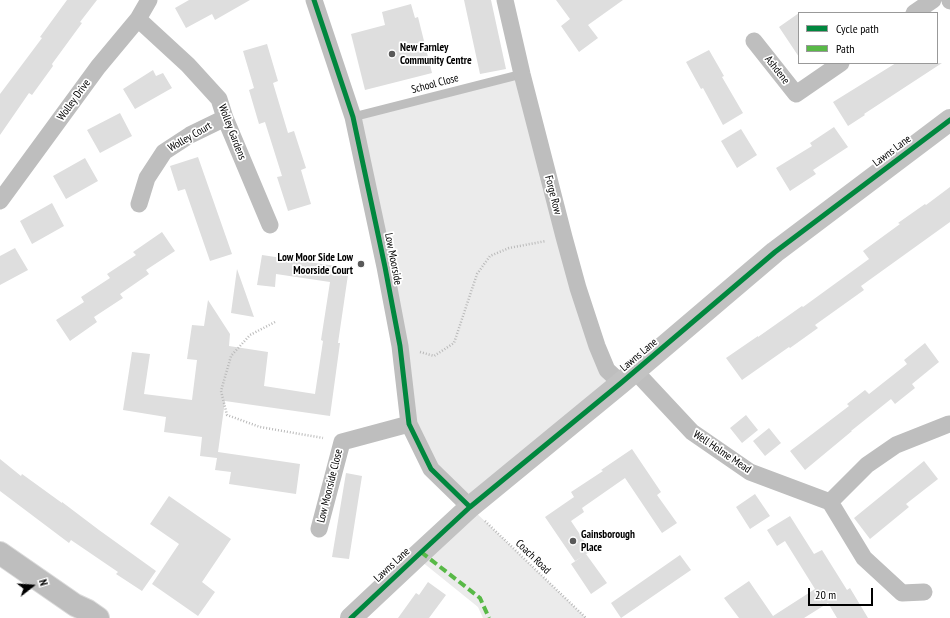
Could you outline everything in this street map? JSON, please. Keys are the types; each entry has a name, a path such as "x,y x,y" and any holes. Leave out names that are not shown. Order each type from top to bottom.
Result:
{"main road":[{"path":"0,552 74,606 88,611 98,618"}],"street":[{"name":"Wolley Drive","path":"0,200 98,67 138,19 149,0"},
{"name":"Low Moorside","path":"314,0 353,117 400,346 409,424 431,468 470,507"},
{"name":"Forge Row","path":"505,0 522,74 578,288 608,370 628,377"},
{"path":"916,12 934,0"},
{"name":"Wolley Gardens","path":"138,19 188,65 219,99 225,118 270,225"},
{"name":"Ashdene","path":"754,41 796,94 840,64"},
{"name":"Wolley Court","path":"139,204 147,178 164,152 190,135 225,118"},
{"name":"Lawns Lane","path":"351,618 470,507 628,377 775,252 950,120"},
{"name":"Well Holme Mead","path":"628,377 692,432 750,472 830,502"},
{"name":"Low Moorside Close","path":"319,529 342,442 409,424"},
{"path":"924,592 902,593 864,558 830,502 867,465 896,445 949,424"}],"lane":[{"name":"School Close","path":"353,117 522,74"}],"path":[{"path":"400,346 434,356 454,342 477,274 490,256 509,248 564,237"},
{"path":"275,322 250,335 231,356 221,391 227,415 260,427 342,442"}],"shaded area":[{"path":"522,74 578,288 621,383 470,507 431,469 409,424 353,117"},
{"path":"470,507 586,618 483,618 478,607 416,557"}],"building":[{"path":"67,0 97,0 80,22 82,23 52,64 53,66 32,95 29,93 0,135 0,94 42,38 40,37"},
{"path":"189,0 250,0 215,20 212,14 186,28 175,8"},
{"path":"464,0 491,0 506,69 480,74"},
{"path":"556,0 623,0 588,25 598,38 579,52 561,26 570,19"},
{"name":"New Farnley Community Centre","path":"411,4 415,18 418,17 432,73 365,90 351,34 385,25 382,12"},
{"path":"798,14 798,56 779,27"},
{"path":"267,44 278,81 273,83 288,133 294,131 306,168 301,170 311,204 288,211 277,177 282,176 265,122 259,124 249,90 254,88 243,51"},
{"path":"709,50 724,76 722,77 743,113 723,125 703,88 701,89 686,62"},
{"path":"942,63 848,126 833,102 894,64"},
{"path":"153,70 156,76 163,73 172,88 135,109 123,89"},
{"path":"120,113 132,136 100,153 87,130"},
{"path":"834,127 848,147 813,170 816,174 790,191 776,168 812,146 810,143"},
{"path":"741,129 757,155 737,168 721,141"},
{"path":"198,157 232,254 210,261 185,189 178,191 170,166"},
{"path":"85,158 98,181 66,199 53,176"},
{"path":"950,187 950,222 861,286 864,290 815,325 818,328 742,380 726,358 802,306 803,307 869,259 863,251 900,224 898,223"},
{"path":"52,203 64,226 32,244 20,221"},
{"path":"162,232 175,251 146,270 149,274 120,294 123,298 94,317 97,322 70,341 56,320 84,302 81,297 110,278 107,274 136,255 133,252"},
{"path":"15,248 28,270 0,285 0,256"},
{"path":"262,255 349,268 338,343 340,343 330,416 225,401 218,452 300,464 296,494 229,484 231,472 215,470 217,458 200,456 202,437 164,432 166,417 123,410 132,352 150,354 144,394 192,400 197,360 187,359 192,325 204,326 208,300 230,334 229,346 268,352 264,386 315,394 323,341 321,340 330,282 276,274 275,287 257,285"},
{"path":"237,269 254,317 231,313"},
{"path":"925,343 939,362 912,384 915,388 895,404 891,399 805,470 790,451 849,406 847,404 865,390 869,394 907,364 904,360"},
{"path":"746,415 758,430 742,443 730,428"},
{"path":"769,428 781,443 765,456 753,441"},
{"path":"632,449 661,492 657,495 677,523 662,533 625,478 582,508 584,512 571,521 591,551 575,561 545,517 574,497 571,492 603,471 601,470"},
{"path":"0,459 21,476 22,474 62,502 156,571 142,591 116,574 118,572 71,540 69,543 0,491"},
{"path":"924,461 938,479 906,504 909,507 870,539 854,518"},
{"path":"346,473 362,476 349,559 332,557"},
{"path":"755,494 770,516 750,529 736,507"},
{"path":"169,496 231,539 202,582 215,592 198,616 152,584 179,544 150,524"},
{"path":"790,516 814,554 822,550 847,590 850,588 868,618 837,618 828,603 804,618 739,618 724,598 749,581 773,616 815,589 785,541 777,546 767,530"},
{"path":"586,554 607,583 591,594 571,564"},
{"name":"Gainsborough Place","path":"680,555 691,570 621,618 611,603"},
{"path":"428,582 446,595 429,618 398,618 416,593 419,595"}],"marked path":[{"path":"421,552 480,598 489,618"}],"cycle path":[{"path":"314,0 353,117 400,346 409,424 431,469 470,507"},
{"path":"351,618 470,507 621,383 775,252 950,120"}],"place":[{"name":"New Farnley Community Centre","path":"392,54"},
{"name":"Low Moor Side Low Moorside Court","path":"361,264"},
{"name":"Gainsborough Place","path":"573,541"}]}
